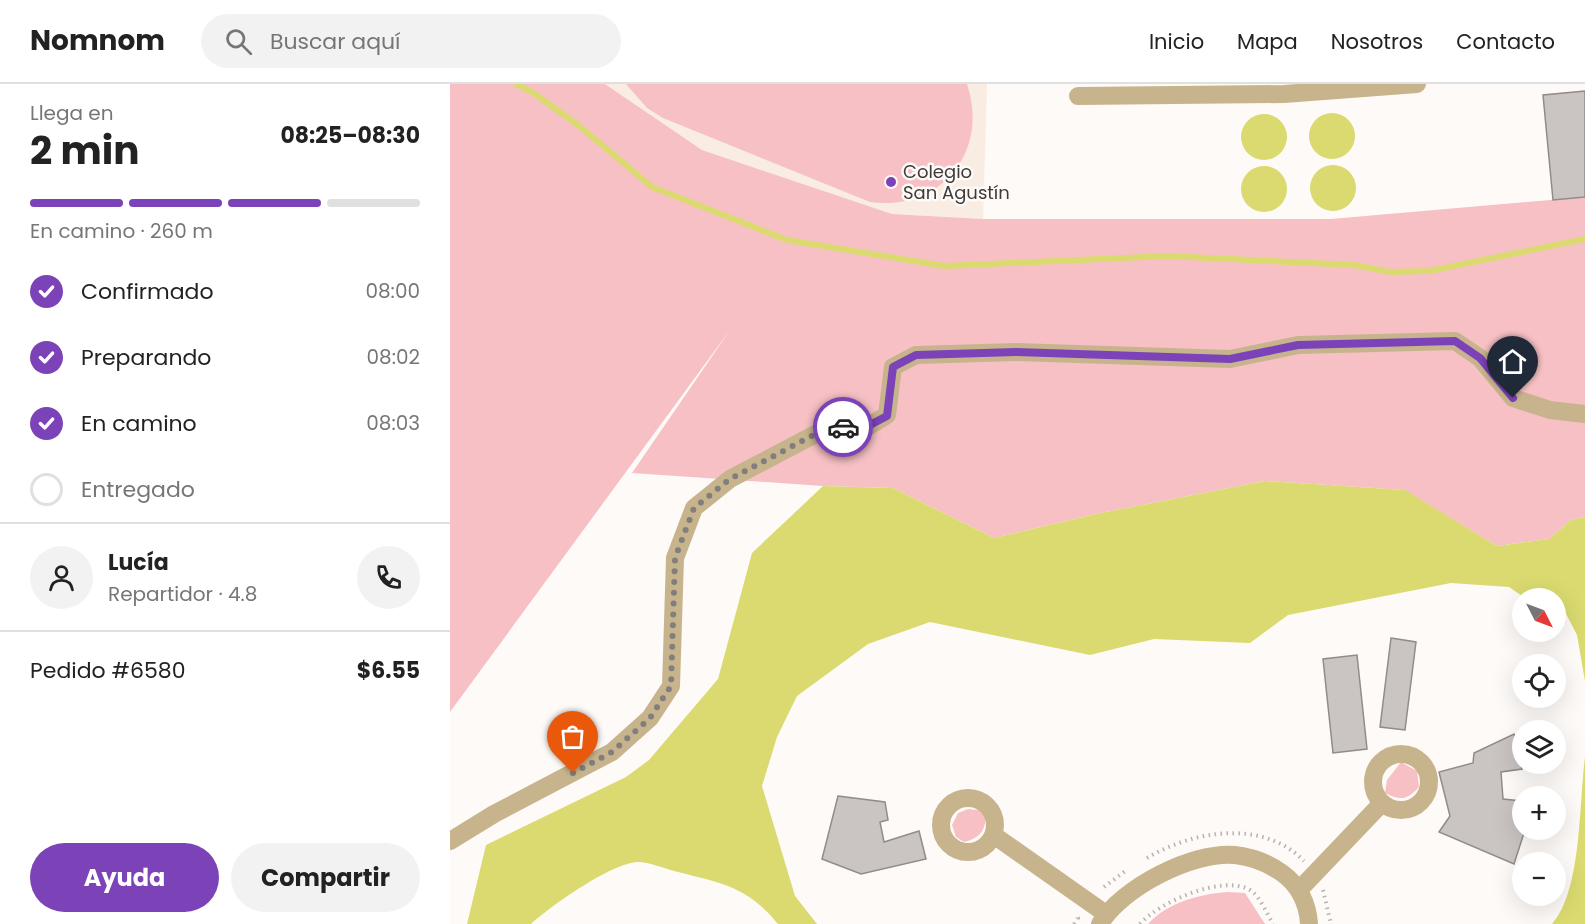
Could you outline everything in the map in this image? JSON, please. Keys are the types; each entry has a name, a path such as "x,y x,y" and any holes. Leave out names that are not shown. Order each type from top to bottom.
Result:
{"street":[{"path":"1078,96 1284,94 1417,84"},
{"path":"450,841 494,814 612,752 650,718 671,686 675,558 694,508 730,479 827,428 868,426 887,416 893,367 916,355 1016,352 1230,359 1298,345 1455,341 1480,358 1513,398 1550,410 1585,414"},
{"path":"1299,890 1382,803"},
{"path":"994,836 1103,919 1126,896 1182,864 1209,856 1234,855 1257,859 1288,878 1299,890 1307,905 1310,924"}],"path":[{"path":"1140,924 1168,901 1204,888 1241,885 1253,891 1273,924"}],"shaded area":[{"path":"450,84 605,84 702,150 892,214 983,219 1331,219 1585,197 1585,517 1571,520 1549,539 1497,546 1404,490 1265,481 1096,514 994,538 893,488 823,486 632,473 730,330 450,712"},
{"name":"Colegio San Agustín","path":"605,84 987,84 983,219 892,214 702,150"},
{"name":"Colegio San Agustín","path":"626,84 967,84 972,109 971,133 965,154 953,172 938,187 918,197 895,203 870,202 663,118 647,108"},
{"path":"1332,113 1348,120 1355,136 1348,152 1332,159 1316,152 1309,136 1316,120"},
{"path":"1264,114 1280,121 1287,137 1280,153 1264,160 1248,153 1241,137 1248,121"},
{"path":"1333,165 1349,172 1356,188 1349,204 1333,211 1317,204 1310,188 1317,172"},
{"path":"1264,166 1280,173 1287,189 1280,205 1264,212 1248,205 1241,189 1248,173"},
{"path":"1265,481 1405,490 1497,546 1549,539 1571,520 1585,517 1585,681 1577,635 1566,614 1566,588 1512,589 1451,583 1288,615 1250,643 1154,639 1090,655 930,622 868,644 797,696 777,737 762,786 795,896 817,924 778,924 755,901 731,887 638,862 626,864 598,877 552,907 531,924 467,924 486,845 626,777 649,760 718,679 752,553 823,486 893,488 994,538 1096,514"},
{"path":"1585,757 1585,924 1552,924 1563,906 1566,906 1578,845"},
{"path":"1401,762 1417,771 1419,787 1404,798 1385,793 1387,780"},
{"path":"968,809 978,810 986,816 980,834 964,842 956,837 952,825 958,813"},
{"path":"1228,892 1245,893 1265,924 1148,924 1165,910 1185,900"}],"building":[{"path":"1585,91 1585,197 1553,200 1543,95"},
{"path":"1391,638 1416,642 1405,730 1380,727"},
{"path":"1357,655 1367,749 1333,753 1323,659"},
{"path":"1512,735 1512,770 1501,772 1503,799 1512,800 1512,840 1522,840 1518,852 1512,852 1512,863 1439,832 1450,816 1439,772 1473,763 1474,753"},
{"path":"838,796 885,802 888,820 880,822 884,842 919,831 926,859 861,874 822,859"}],"waterway":[{"path":"516,84 532,92 578,125 652,187 787,240 944,266 1168,256 1354,265 1390,272 1429,271 1585,239"}],"way so far":[{"path":"573,773 612,752 650,718 671,686 675,558 694,508 730,479 827,428 843,427"}],"place":[{"name":"Colegio San Agustín","path":"891,182"}],"route":[{"path":"843,427 868,426 887,416 893,367 916,355 1016,352 1230,359 1298,345 1455,341 1480,358 1513,398"}]}
